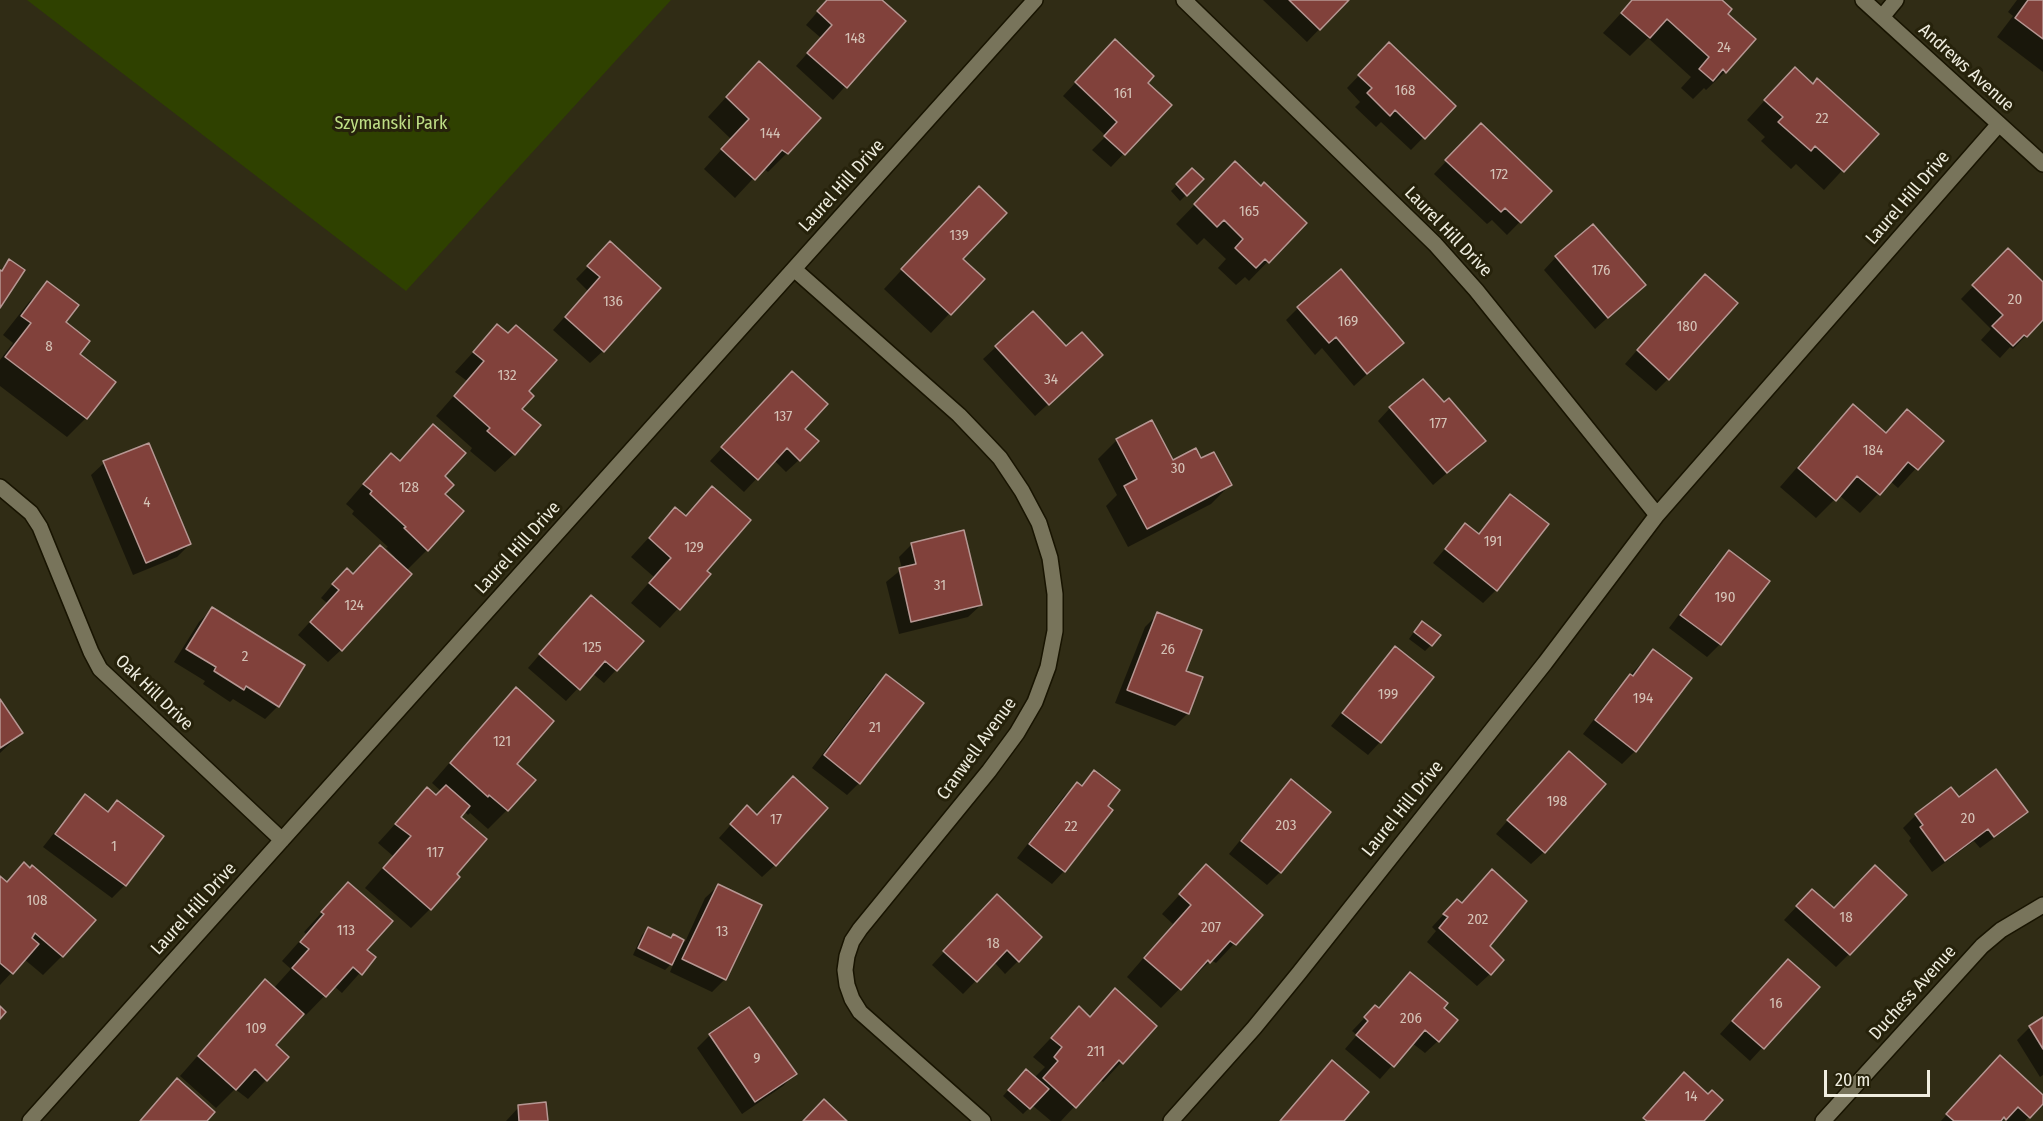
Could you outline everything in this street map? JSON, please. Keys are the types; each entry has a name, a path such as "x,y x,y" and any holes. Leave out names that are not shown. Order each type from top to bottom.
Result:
{"street":[{"name":"Laurel Hill Drive","path":"30,1121 1035,0"},
{"name":"Laurel Hill Drive","path":"1184,0 1435,244 1476,290 1657,516"},
{"name":"Andrews Avenue","path":"1863,0 2043,164"},
{"path":"1882,17 1896,0"},
{"name":"Laurel Hill Drive","path":"1172,1121 1299,973 1545,663 1657,516 1999,124"},
{"name":"Cranwell Avenue","path":"794,269 959,415 983,440 1012,475 1031,507 1050,558 1055,594 1054,631 1048,667 1035,702 1017,733 989,771 860,929 852,941 845,970 852,999 860,1012 983,1121"},
{"name":"Oak Hill Drive","path":"0,487 31,513 40,527 100,669 282,840"},
{"name":"Duchess Avenue","path":"1823,1121 1982,946 2001,930 2043,905"}],"green space":[{"name":"Szymanski Park","path":"27,0 671,0 406,291"}],"building":[{"path":"827,0 882,0 906,21 847,88 807,53 832,25 817,11"},
{"path":"1289,0 1349,0 1320,30"},
{"path":"1632,0 1722,0 1732,9 1728,14 1756,39 1726,73 1723,69 1713,81 1699,69 1709,57 1667,19 1650,38 1621,13"},
{"path":"2028,0 2043,0 2043,39 2015,18"},
{"path":"1115,39 1154,76 1148,83 1172,105 1125,155 1104,136 1117,122 1075,82"},
{"path":"1389,42 1456,106 1425,139 1395,110 1390,116 1367,93 1372,88 1358,75"},
{"path":"759,61 821,118 788,154 782,150 755,180 721,149 749,119 726,97"},
{"path":"1795,67 1813,84 1817,78 1879,134 1844,172 1815,146 1811,151 1778,122 1783,117 1764,100"},
{"path":"1481,123 1552,191 1521,223 1505,208 1501,212 1445,160"},
{"path":"1235,161 1261,186 1264,182 1307,223 1269,263 1265,259 1256,268 1235,248 1243,239 1224,220 1217,227 1194,204"},
{"path":"1192,168 1204,179 1187,196 1176,184"},
{"path":"979,186 1007,213 963,259 985,279 951,315 901,269"},
{"path":"1593,224 1646,285 1608,318 1555,256"},
{"path":"610,241 661,288 604,352 565,317 600,277 587,266"},
{"path":"2008,248 2043,282 2043,320 2027,337 2024,335 2013,346 1992,326 2003,315 1972,285"},
{"path":"9,259 25,270 0,308 0,270 2,271"},
{"path":"1341,269 1404,343 1367,374 1336,337 1329,343 1297,307"},
{"path":"1705,274 1738,303 1669,380 1637,350"},
{"path":"47,281 79,305 66,322 90,341 80,354 116,382 87,419 5,357 31,323 21,316"},
{"path":"1033,311 1066,346 1082,332 1103,355 1049,405 995,346"},
{"path":"497,324 508,333 516,325 557,360 529,391 534,396 522,409 541,425 515,455 487,431 490,428 454,396 484,361 473,352"},
{"path":"792,371 828,404 805,429 819,441 800,461 787,448 758,480 721,447"},
{"path":"1423,379 1444,402 1449,398 1486,441 1447,473 1389,407"},
{"path":"1853,404 1886,433 1907,409 1944,441 1918,470 1908,462 1880,495 1857,476 1836,501 1798,468"},
{"path":"1152,420 1173,460 1196,448 1201,458 1214,452 1232,485 1147,529 1124,486 1137,479 1116,439"},
{"path":"433,424 466,453 445,476 454,485 445,494 464,511 428,551 370,494 372,491 363,484 391,453 400,461"},
{"path":"149,443 191,544 146,563 103,461"},
{"path":"712,486 751,520 707,571 711,574 680,610 649,583 671,558 649,538 675,507 686,516"},
{"path":"1510,494 1549,524 1497,591 1445,549 1465,523 1479,534"},
{"path":"964,530 982,605 911,622 899,568 916,564 911,543"},
{"path":"380,545 412,574 342,651 310,622 339,590 332,584 347,568 353,574"},
{"path":"1729,550 1770,581 1721,645 1680,615"},
{"path":"591,595 644,641 617,671 605,661 580,690 539,654"},
{"path":"212,607 305,665 279,707 246,686 244,690 214,671 216,667 186,649"},
{"path":"1157,612 1202,630 1186,671 1203,677 1189,714 1127,690"},
{"path":"1422,621 1441,635 1432,646 1414,632"},
{"path":"1395,646 1434,677 1381,743 1342,713"},
{"path":"1653,649 1692,678 1636,752 1595,720 1630,674 1633,676"},
{"path":"886,674 924,703 860,784 824,755"},
{"path":"516,687 554,721 517,764 536,780 508,811 489,795 488,797 450,763"},
{"path":"0,699 23,733 0,748"},
{"path":"1569,751 1606,784 1545,853 1507,820"},
{"path":"1996,769 2028,812 1994,837 1988,829 1945,861 1920,827 1923,825 1915,814 1951,787 1959,797"},
{"path":"1094,770 1120,790 1108,806 1113,810 1065,872 1029,844 1077,782 1082,786"},
{"path":"793,776 828,808 776,866 730,824 747,805 757,815"},
{"path":"1291,779 1331,812 1281,873 1241,841"},
{"path":"446,785 470,806 461,817 487,839 457,874 460,877 431,910 383,868 411,836 395,824 427,787 436,795"},
{"path":"85,794 108,812 117,800 164,836 126,886 55,834"},
{"path":"24,862 30,868 32,865 96,920 63,957 35,933 32,938 39,944 13,974 0,963 0,876 7,882"},
{"path":"1206,864 1263,915 1236,945 1230,941 1210,963 1208,960 1181,990 1144,958 1191,905 1179,894"},
{"path":"1875,865 1907,895 1850,955 1796,906 1812,889 1834,908"},
{"path":"1492,869 1527,901 1490,946 1504,960 1491,975 1439,928 1448,917 1443,914 1457,899 1462,903"},
{"path":"348,882 393,921 367,950 376,957 362,975 353,967 326,997 292,968 309,949 300,942 324,914 321,912"},
{"path":"718,884 762,905 726,980 682,959"},
{"path":"997,894 1042,937 1019,962 1007,950 977,982 943,951"},
{"path":"648,927 671,938 673,934 684,940 672,965 638,948"},
{"path":"1788,959 1820,987 1764,1049 1732,1021"},
{"path":"1410,972 1448,1003 1444,1008 1458,1020 1439,1042 1425,1030 1394,1067 1356,1035 1368,1021 1364,1017 1375,1005 1379,1008"},
{"path":"265,979 304,1014 276,1045 289,1057 267,1081 255,1069 236,1090 198,1056"},
{"path":"1115,988 1157,1026 1123,1064 1119,1060 1076,1108 1043,1078 1058,1061 1054,1057 1062,1047 1051,1038 1079,1006 1090,1017"},
{"path":"0,1006 6,1012 0,1019"},
{"path":"749,1007 797,1074 755,1102 709,1034"},
{"path":"2043,1017 2043,1049 2029,1026"},
{"path":"2000,1055 2043,1095 2043,1104 2030,1118 2018,1107 2006,1120 2004,1117 2001,1121 1954,1121 1946,1114"},
{"path":"1332,1060 1369,1092 1344,1121 1280,1121"},
{"path":"1026,1069 1049,1089 1030,1109 1008,1090"},
{"path":"1684,1072 1708,1094 1712,1090 1723,1100 1704,1121 1647,1121 1643,1118"},
{"path":"177,1078 215,1112 207,1121 140,1121"},
{"path":"824,1099 847,1121 803,1121"},
{"path":"546,1102 548,1121 519,1121 518,1105"}]}
